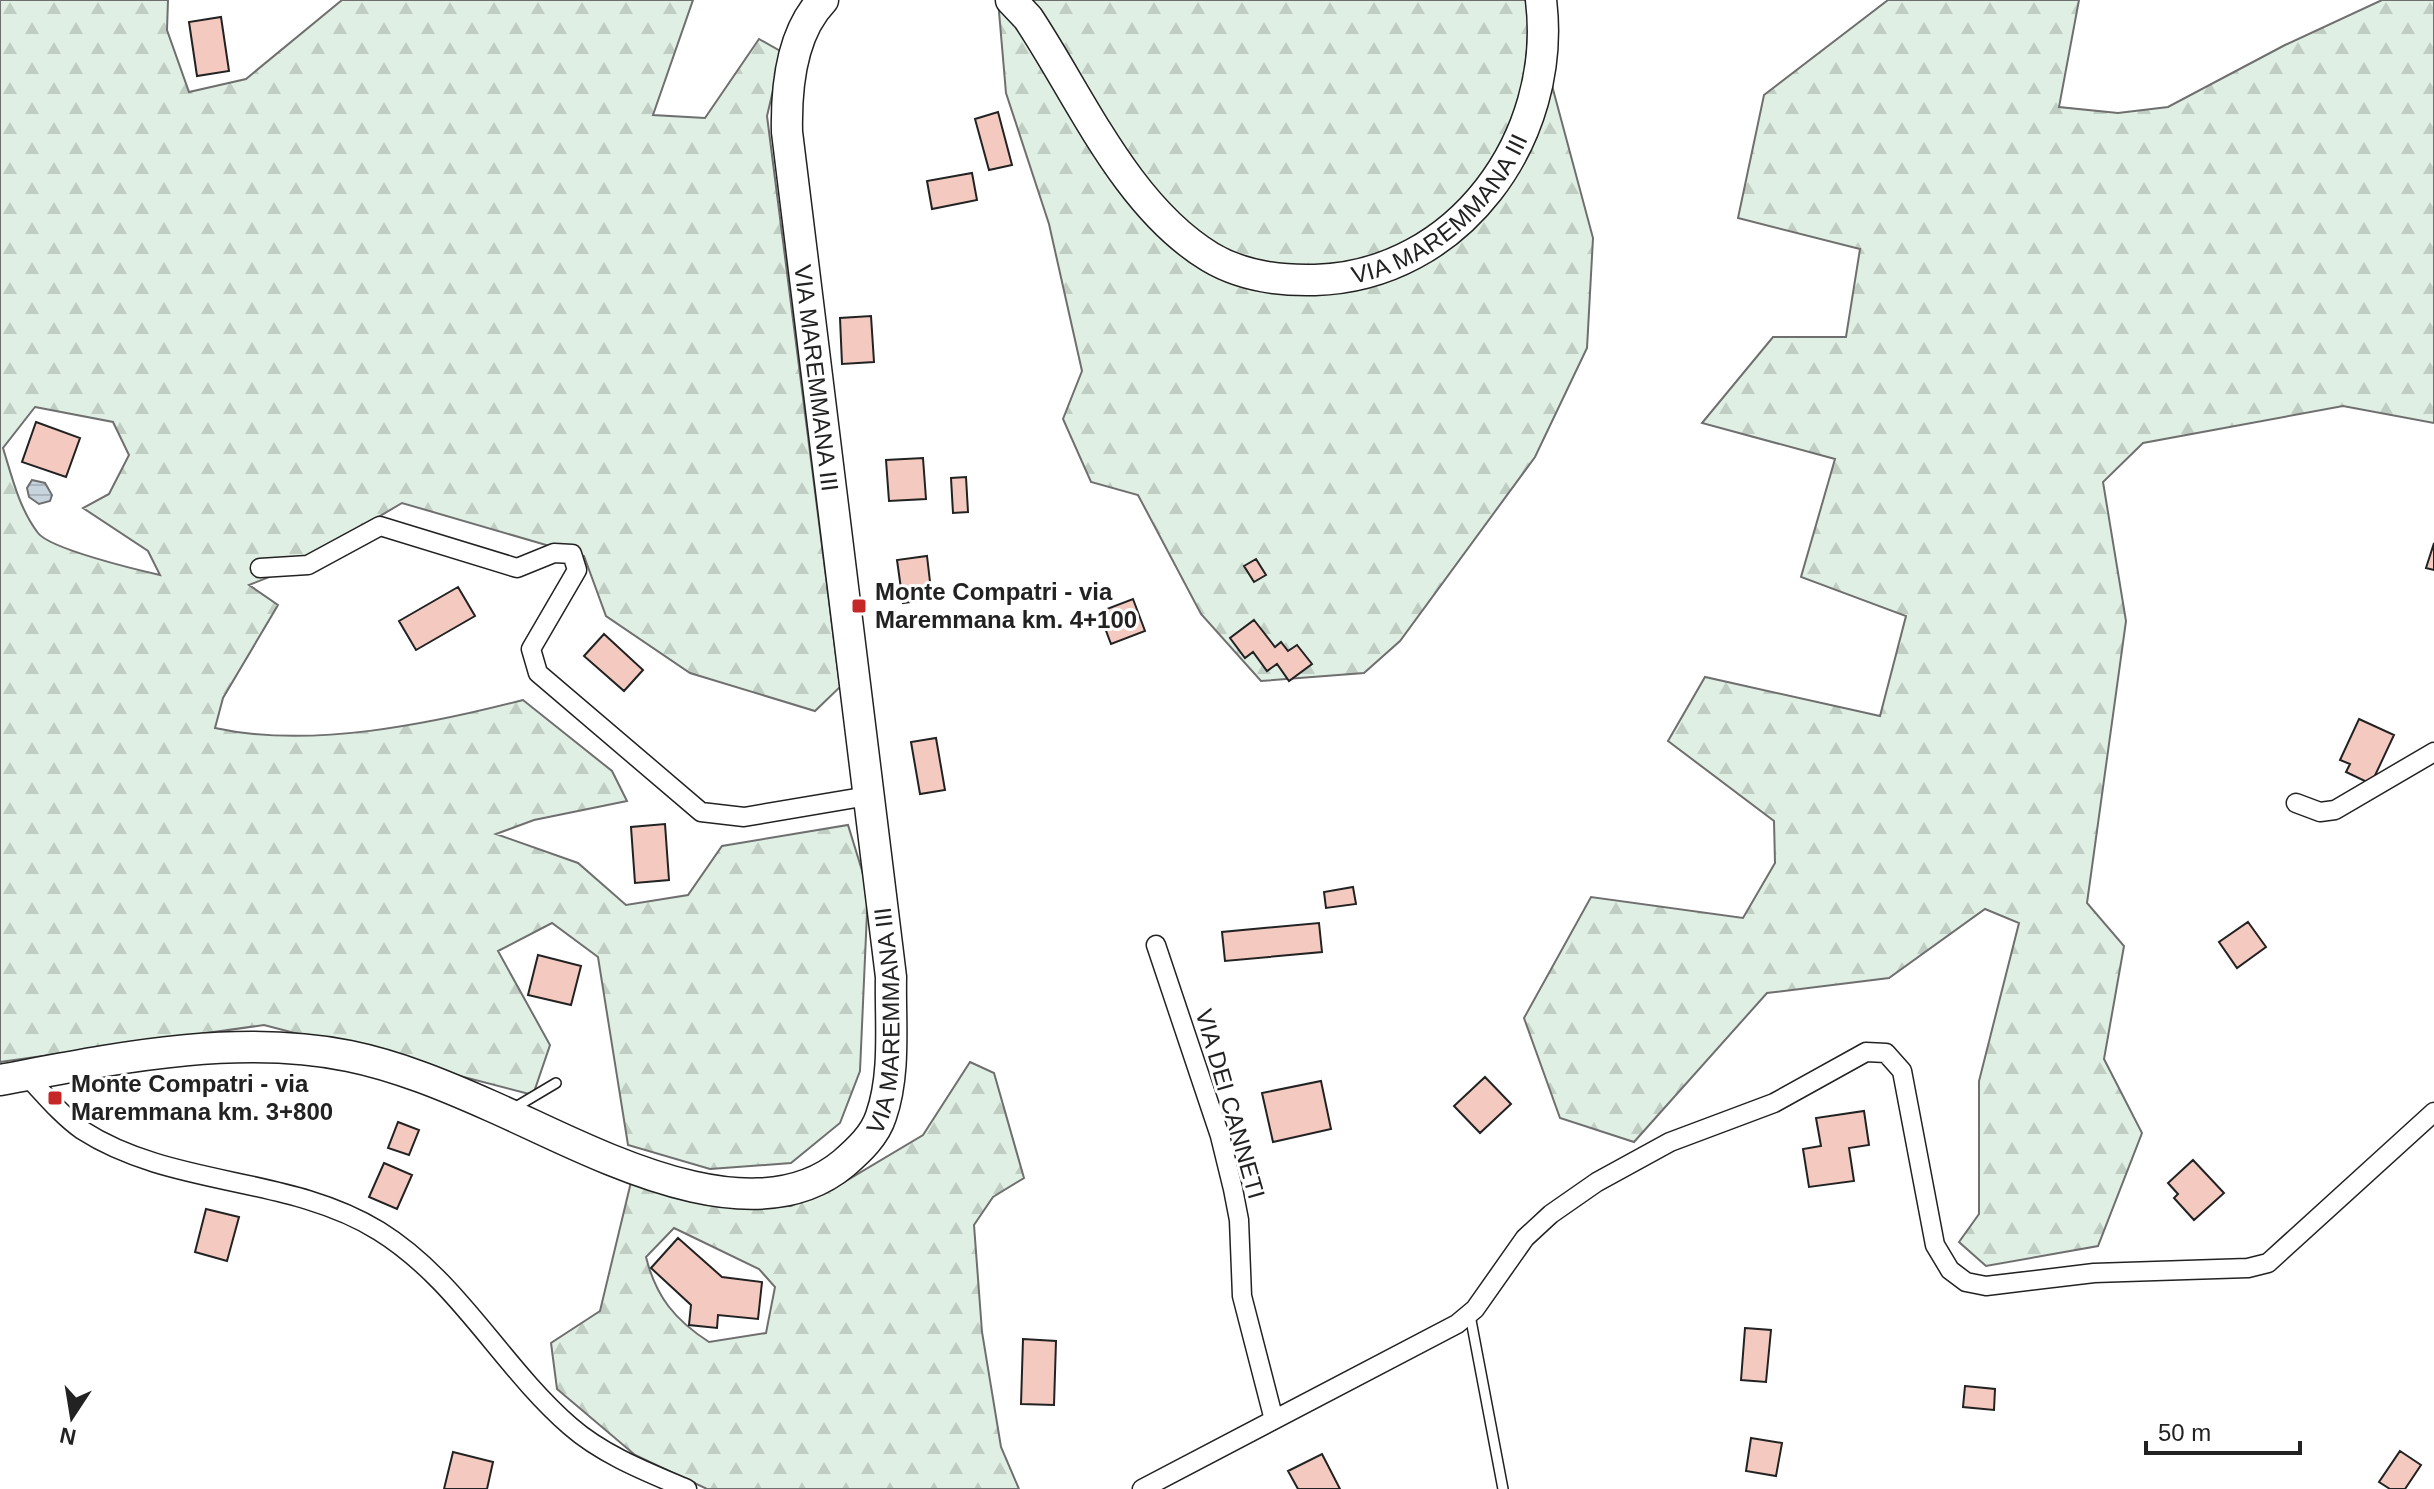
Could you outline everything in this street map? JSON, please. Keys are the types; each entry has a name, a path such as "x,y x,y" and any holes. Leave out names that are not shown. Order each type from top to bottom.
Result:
{"main road":[{"name":"VIA MAREMMANA III","path":"13,1077 193,1050 257,1046 304,1048 386,1065 506,1113 623,1166 718,1190 786,1189 819,1180 847,1161 877,1126 886,1100 890,1068 891,977 787,132 787,97 795,56 810,15 823,0"},
{"name":"VIA MAREMMANA III","path":"1011,0 1028,18 1122,169 1176,230 1211,257 1242,271 1306,280 1369,271 1413,254 1445,234 1483,199 1514,153 1536,98 1544,49 1541,0"}],"street":[{"path":"260,568 308,565 380,526 517,568 554,553 572,554 577,570 531,649 538,673 701,812 744,817 868,796"},
{"path":"2296,803 2320,812 2335,810 2434,752"},
{"name":"VIA DEI CANNETI","path":"1156,945 1220,1136 1239,1220 1240,1286 1274,1420"},
{"path":"1142,1489 1470,1315 1525,1238 1551,1214 1597,1182 1681,1137 1774,1103 1866,1052 1886,1053 1902,1071 1936,1249 1959,1278 1986,1286 2071,1275 2248,1268 2268,1263 2434,1112"},
{"path":"13,1077 73,1122 110,1144 175,1166 307,1199 347,1213 382,1233 408,1252 463,1308 568,1425 608,1453 687,1489"}],"lane":[{"path":"506,1113 556,1083"},
{"path":"1470,1315 1503,1489"}],"green space":[{"path":"0,0 168,0 167,30 189,92 246,79 342,0 693,0 653,115 705,118 759,39 782,52 767,116 840,687 815,711 690,673 606,616 584,556 402,503 292,568 249,585 278,605 223,698 215,728 252,734 330,735 410,725 523,700 612,771 627,801 534,820 496,834 578,863 626,905 688,895 722,846 848,825 868,890 860,1071 840,1123 791,1163 710,1169 628,1145 598,957 552,923 498,951 550,1045 533,1095 264,1025 0,1062","holes":["35,407 113,422 129,455 109,494 83,508 148,551 160,575 76,552 38,533 21,503 3,448"]},
{"path":"998,0 1529,0 1593,238 1587,348 1535,457 1400,641 1364,673 1261,681 1201,614 1138,495 1091,482 1063,419 1082,371 1049,224 1006,93"},
{"path":"1888,0 2079,0 2059,107 2118,113 2168,107 2285,45 2382,0 2434,0 2434,423 2343,406 2143,443 2103,482 2126,621 2087,903 2124,946 2104,1059 2142,1133 2098,1246 1986,1266 1959,1242 1979,1214 1979,1081 2019,923 1985,909 1889,978 1767,993 1634,1142 1560,1118 1524,1018 1591,897 1743,918 1775,863 1774,821 1668,741 1705,677 1880,716 1906,616 1801,577 1835,459 1702,423 1773,337 1846,337 1860,249 1738,218 1764,95"},
{"path":"970,1062 994,1073 1024,1178 993,1197 974,1225 982,1332 1001,1447 1019,1489 707,1489 635,1455 557,1389 551,1343 600,1311 631,1182 734,1207 791,1206 839,1185 923,1135","holes":["674,1228 759,1269 775,1287 766,1333 709,1342 686,1325 668,1306 655,1284 646,1257"]}],"shaded area":[{"path":"32,480 45,483 52,495 50,501 39,504 29,497 27,488"}],"building":[{"path":"221,17 229,71 197,76 189,22"},
{"path":"998,112 1012,165 989,170 975,119"},
{"path":"972,173 977,200 932,209 927,181"},
{"path":"871,316 874,362 842,364 840,318"},
{"path":"36,422 80,438 66,477 22,462"},
{"path":"923,458 926,499 889,501 886,460"},
{"path":"966,477 968,512 953,513 951,478"},
{"path":"2434,543 2434,570 2426,568"},
{"path":"927,556 932,599 903,603 897,560"},
{"path":"1256,559 1266,575 1254,582 1244,566"},
{"path":"458,587 475,616 416,650 399,621"},
{"path":"1133,599 1145,631 1111,644 1099,612"},
{"path":"1254,620 1275,647 1281,642 1288,651 1297,645 1312,664 1289,681 1277,664 1267,671 1253,652 1245,658 1230,638"},
{"path":"604,634 643,670 624,691 584,656"},
{"path":"2359,719 2394,735 2371,784 2346,772 2350,764 2340,760"},
{"path":"936,738 945,790 920,794 911,742"},
{"path":"665,824 669,880 635,883 631,827"},
{"path":"1353,887 1356,904 1326,908 1324,892"},
{"path":"2248,922 2266,947 2237,968 2219,942"},
{"path":"1319,923 1322,952 1225,961 1222,932"},
{"path":"538,955 581,966 571,1005 528,995"},
{"path":"1485,1077 1511,1104 1480,1133 1454,1106"},
{"path":"1321,1081 1331,1129 1273,1142 1262,1093"},
{"path":"1864,1111 1869,1145 1849,1148 1854,1181 1809,1187 1803,1149 1821,1146 1816,1118"},
{"path":"398,1122 419,1130 409,1155 388,1148"},
{"path":"2193,1160 2224,1193 2194,1220 2174,1198 2178,1194 2168,1183"},
{"path":"384,1163 412,1175 397,1209 369,1197"},
{"path":"206,1209 239,1217 227,1261 195,1252"},
{"path":"678,1238 722,1277 762,1282 758,1319 718,1315 717,1328 689,1325 691,1305 651,1268"},
{"path":"1745,1328 1771,1330 1766,1382 1741,1380"},
{"path":"1023,1339 1056,1341 1054,1405 1021,1404"},
{"path":"1965,1386 1995,1389 1994,1410 1963,1407"},
{"path":"1751,1438 1782,1443 1776,1476 1746,1471"},
{"path":"2400,1451 2421,1465 2405,1489 2390,1489 2379,1482"},
{"path":"453,1452 493,1462 487,1489 444,1489"},
{"path":"1322,1454 1340,1489 1298,1489 1288,1471"}],"place":[{"name":"Monte Compatri - via Maremmana km. 4+100","path":"859,606"},
{"name":"Monte Compatri - via Maremmana km. 3+800","path":"55,1098"}]}
